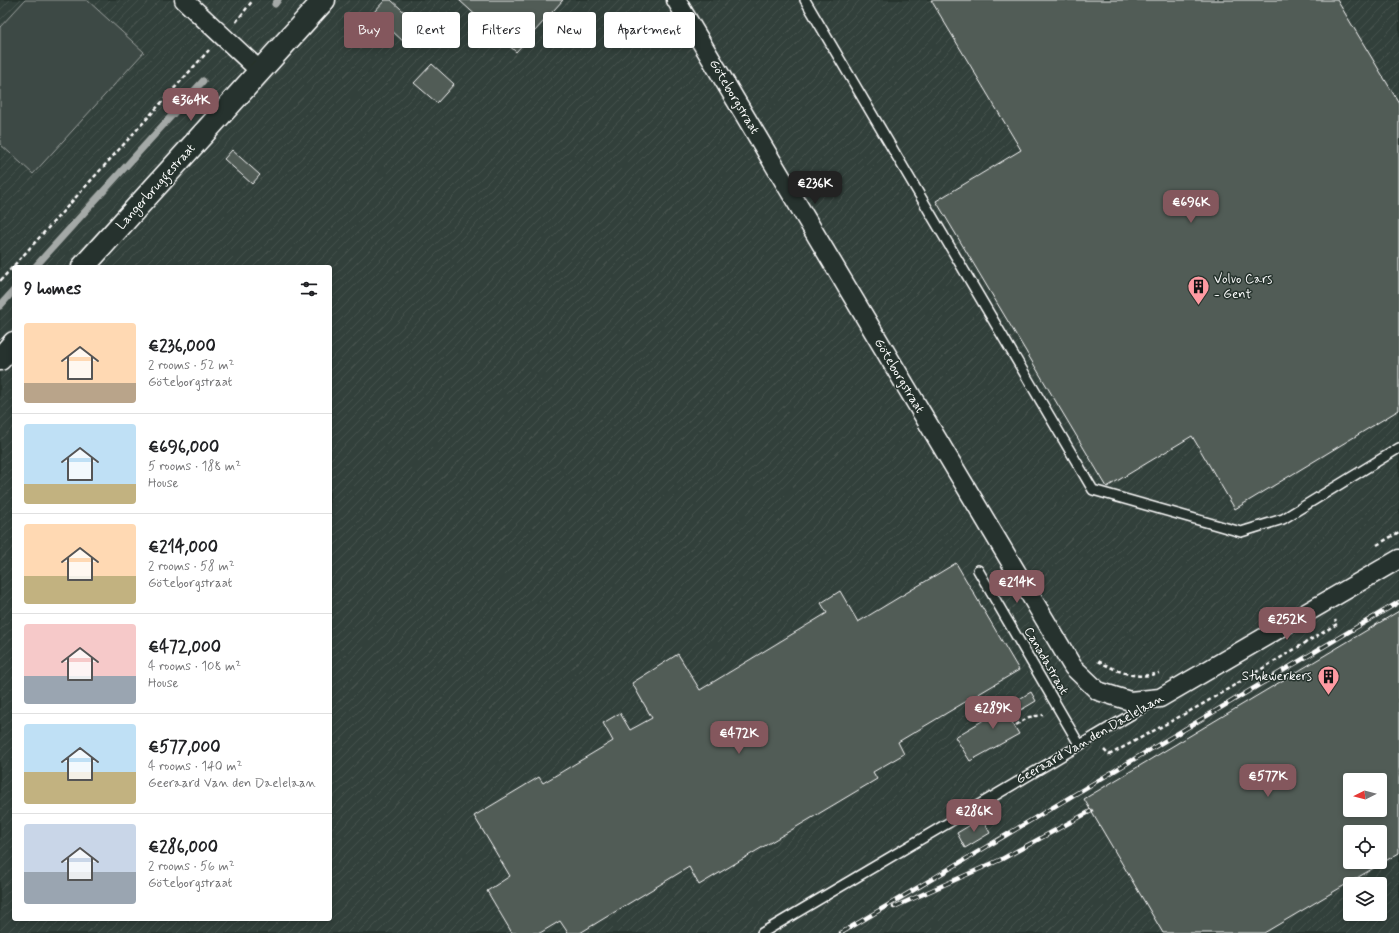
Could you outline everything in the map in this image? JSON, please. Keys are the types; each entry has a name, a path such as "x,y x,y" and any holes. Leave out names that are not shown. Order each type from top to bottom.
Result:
{"main road":[{"name":"Langerbruggestraat","path":"85,265 324,0"},
{"path":"0,359 12,345"}],"street":[{"path":"184,0 260,71"},
{"name":"Göteborgstraat","path":"676,0 1073,667 1098,691 1130,701 1160,698"},
{"name":"Geeraard Van den Daelelaan","path":"1160,698 1399,559"}],"lane":[{"path":"804,0 1093,490 1241,532 1283,519 1399,448"},
{"name":"Canadastraat","path":"978,570 1079,744"},
{"name":"Geeraard Van den Daelelaan","path":"762,933 1079,744 1160,698"}],"path":[{"path":"238,20 253,0"},
{"path":"15,265 207,53"},
{"path":"0,281 12,268"},
{"path":"1375,547 1399,532"},
{"path":"1092,657 1123,674 1151,675 1164,671"}],"shaded area":[{"path":"0,0 1399,0 1399,933 0,933"},
{"path":"25,0 87,0 144,52 33,174 0,144 0,27"}],"building":[{"path":"385,0 391,0 404,12 402,12 402,40 394,33 394,12 374,12"},
{"path":"459,0 563,0 552,12 543,12 543,22 535,31 535,12 472,12"},
{"name":"Volvo Cars - Gent","path":"931,0 1337,0 1399,103 1399,410 1235,509 1192,436 1107,487 936,201 1021,150"},
{"path":"512,48 520,48 516,52"},
{"path":"432,64 454,84 437,103 414,83"},
{"path":"232,150 260,175 252,184 224,159"},
{"path":"956,563 1019,670 898,742 904,754 873,772 877,779 699,885 689,867 580,933 568,933 560,921 540,933 512,933 487,891 510,876 474,816 539,777 543,783 613,741 603,723 620,713 630,730 652,718 632,683 678,654 700,690 827,613 821,603 840,591 858,622"},
{"name":"Stukwerkers","path":"1399,611 1399,853 1387,860 1387,825 1343,825 1343,869 1372,869 1358,877 1343,877 1343,886 1264,933 1163,933 1084,799"},
{"path":"1031,692 1036,701 1009,717 1019,734 970,761 955,737"},
{"path":"982,818 990,833 965,848 957,833"}],"waterway":[{"path":"275,4 278,0"},
{"path":"37,265 203,81"},
{"path":"0,306 12,292"}],"railway":[{"path":"841,933 1399,602"},
{"path":"894,907 1002,859 1091,811"}],"place":[{"name":"Volvo Cars - Gent","path":"1199,306"},
{"name":"Stukwerkers","path":"1328,696"}]}
